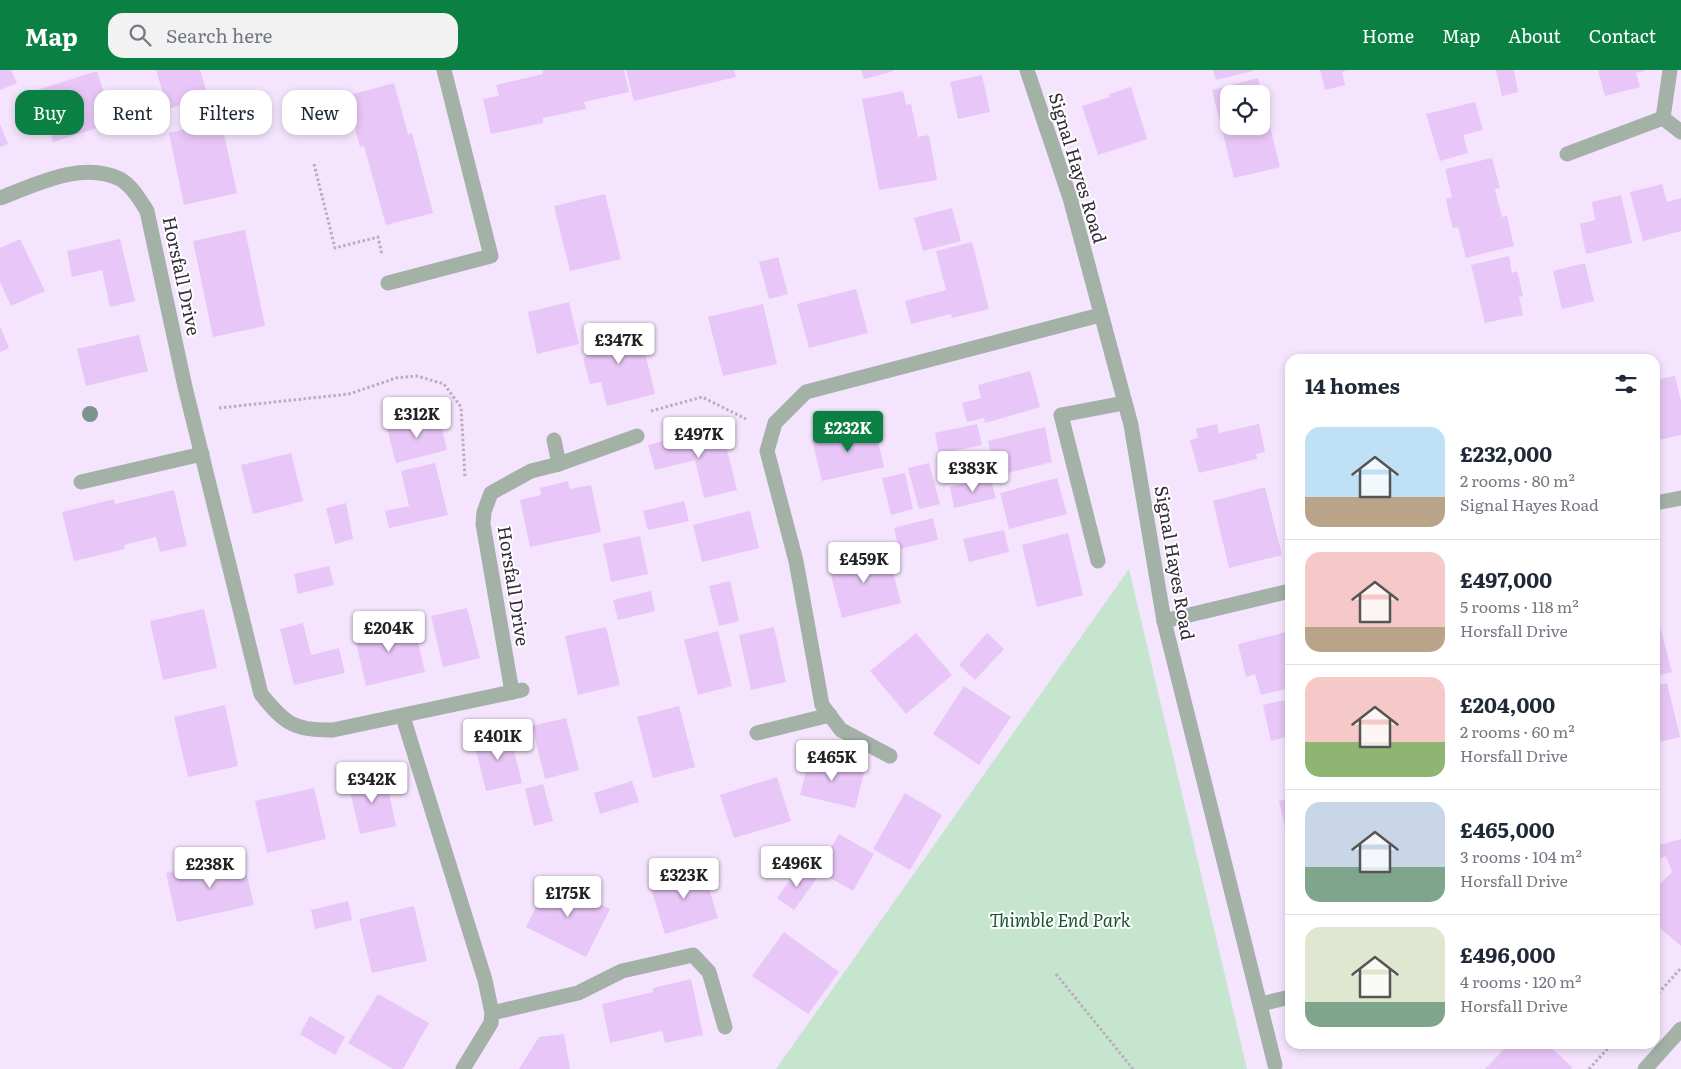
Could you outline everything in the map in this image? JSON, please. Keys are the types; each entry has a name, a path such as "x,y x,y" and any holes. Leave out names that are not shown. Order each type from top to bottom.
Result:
{"street":[{"path":"388,283 491,256 444,70"},
{"name":"Signal Hayes Road","path":"1027,70 1070,198 1131,425 1164,622 1262,1004 1275,1065"},
{"path":"1663,118 1670,70"},
{"path":"1663,118 1681,132"},
{"path":"1567,154 1663,118"},
{"name":"Horsfall Drive","path":"0,198 58,176 82,173 110,176 121,180 134,192 147,212 191,411 261,694 280,717 298,726 315,731 333,730 403,717 517,691 483,524 484,512 491,492 531,471 559,464 637,436"},
{"path":"890,756 841,730 822,706 796,561 767,451 775,423 806,392 1100,315"},
{"path":"1098,560 1062,415 1124,403"},
{"path":"554,440 559,464"},
{"path":"81,482 202,454"},
{"path":"1660,503 1680,504"},
{"path":"1164,622 1285,591"},
{"path":"757,733 830,715"},
{"path":"403,717 484,980 492,1013 491,1023 463,1069"},
{"path":"492,1013 578,993 622,971 693,955 709,972 725,1027"},
{"path":"1262,1004 1285,998"},
{"path":"1646,1069 1681,1029"}],"path":[{"path":"314,164 335,248 378,237 388,283"},
{"path":"191,411 349,394 396,378 417,376 444,384 461,407 465,482"},
{"path":"646,412 702,397 772,432"},
{"path":"1660,991 1681,968"},
{"path":"1056,974 1133,1069"},
{"path":"1590,1069 1608,1049"}],"green space":[{"name":"Thimble End Park","path":"1129,569 1247,1069 776,1069"}],"building":[{"path":"0,70 11,70 17,83 0,90"},
{"path":"156,70 200,70 206,90 180,90 180,105 170,108 170,90 162,90"},
{"path":"543,70 624,70 629,92 584,102 586,109 543,118 543,123 491,134 483,99 499,96 496,85 543,74"},
{"path":"626,70 734,70 736,77 634,101"},
{"path":"861,70 893,70 894,71 864,79"},
{"path":"1213,70 1253,70 1253,71 1216,80"},
{"path":"1320,70 1347,70 1342,72 1345,85 1325,90"},
{"path":"1496,70 1514,70 1518,92 1502,96"},
{"path":"1598,70 1644,71 1636,73 1640,87 1605,96"},
{"path":"97,71 103,90 94,90 94,129 84,132 84,90 37,90"},
{"path":"982,75 990,112 958,119 950,82"},
{"path":"1258,78 1260,85 1231,85"},
{"path":"394,83 408,134 412,133 433,213 386,225 364,146 360,147 357,135 357,93"},
{"path":"1131,87 1147,139 1098,155 1082,106 1110,97 1109,94"},
{"path":"1220,88 1220,122 1212,90"},
{"path":"903,91 906,105 911,104 918,137 929,135 937,180 879,190 862,99"},
{"path":"1475,102 1483,130 1463,135 1468,153 1440,161 1426,114"},
{"path":"0,124 8,144 0,147"},
{"path":"1270,126 1280,167 1234,178 1223,135 1270,135"},
{"path":"180,130 180,135 224,135 237,193 184,205 170,133"},
{"path":"51,135 75,135 53,142"},
{"path":"1492,158 1500,188 1495,189 1498,202 1502,217 1507,216 1514,246 1466,258 1458,227 1453,228 1449,214 1446,199 1452,197 1445,169"},
{"path":"1662,184 1667,202 1681,198 1681,231 1643,241 1630,192"},
{"path":"605,194 621,259 570,271 554,206"},
{"path":"1621,195 1632,243 1586,254 1580,224 1595,220 1592,202"},
{"path":"952,208 961,241 923,251 914,218"},
{"path":"245,230 265,326 213,337 193,241"},
{"path":"20,239 45,291 11,306 0,282 0,248"},
{"path":"120,239 135,301 110,307 102,270 72,277 67,251"},
{"path":"972,242 989,309 952,318 951,314 911,324 905,301 946,290 936,251"},
{"path":"1509,256 1512,273 1517,271 1523,296 1519,297 1523,315 1485,323 1471,265"},
{"path":"778,257 788,294 769,299 759,262"},
{"path":"1585,263 1594,301 1562,309 1553,271"},
{"path":"856,289 868,333 809,348 797,304"},
{"path":"569,302 579,344 537,354 528,312"},
{"path":"763,304 777,364 723,376 708,317"},
{"path":"638,325 655,394 607,406 601,382 590,384 583,357 590,355 586,338"},
{"path":"0,326 9,348 0,352"},
{"path":"139,335 148,371 86,386 77,349"},
{"path":"1030,371 1040,407 985,423 984,418 967,422 962,403 981,398 978,385"},
{"path":"1675,376 1681,401 1681,435 1660,440 1660,379"},
{"path":"439,416 447,450 396,463 387,428"},
{"path":"977,424 982,445 939,454 935,433"},
{"path":"1217,424 1219,433 1259,424 1265,452 1256,454 1257,459 1199,473 1190,440 1198,438 1196,429"},
{"path":"874,425 884,467 822,481 812,440"},
{"path":"721,426 737,490 704,498 695,460 655,470 648,445"},
{"path":"1045,427 1052,462 996,476 988,441"},
{"path":"291,453 303,501 253,514 241,465"},
{"path":"435,463 448,515 389,528 385,511 409,506 401,471"},
{"path":"929,463 940,504 919,509 908,468"},
{"path":"905,473 913,509 891,515 882,478"},
{"path":"990,477 996,498 954,508 950,487"},
{"path":"1057,478 1067,514 1009,529 1000,493"},
{"path":"568,481 570,489 591,485 601,532 530,547 520,500 541,495 540,488"},
{"path":"1265,487 1282,555 1229,568 1213,501"},
{"path":"174,490 187,546 160,552 156,537 124,545 125,549 74,561 62,512 114,499 115,504"},
{"path":"684,501 689,521 648,530 643,511"},
{"path":"346,503 353,539 335,544 326,508"},
{"path":"750,511 759,548 702,562 693,525"},
{"path":"933,518 938,540 899,549 894,528"},
{"path":"1004,530 1009,552 969,562 963,539"},
{"path":"1068,533 1083,595 1037,607 1022,545"},
{"path":"640,536 648,574 611,582 603,544"},
{"path":"887,549 901,603 842,618 828,564"},
{"path":"329,566 334,585 298,594 294,574"},
{"path":"730,581 739,621 719,626 709,586"},
{"path":"651,591 655,611 618,620 613,600"},
{"path":"467,608 480,658 443,667 431,616"},
{"path":"204,609 217,668 163,680 150,621"},
{"path":"413,621 425,672 366,686 354,634"},
{"path":"303,623 311,655 339,648 345,673 294,685 280,629"},
{"path":"606,627 620,685 578,695 565,636"},
{"path":"774,627 786,682 751,690 739,635"},
{"path":"1660,627 1672,672 1660,675"},
{"path":"718,631 732,686 698,695 684,640"},
{"path":"1285,632 1285,689 1261,695 1255,674 1246,677 1238,644"},
{"path":"916,633 952,675 906,714 870,671"},
{"path":"987,633 1004,649 975,680 959,665"},
{"path":"1667,683 1680,737 1660,742 1660,685"},
{"path":"964,686 1011,717 979,765 933,734"},
{"path":"1285,700 1285,737 1271,741 1263,705"},
{"path":"225,705 238,766 188,777 174,717"},
{"path":"679,706 695,767 653,778 637,717"},
{"path":"566,718 579,770 545,779 532,726"},
{"path":"509,730 522,783 486,791 473,739"},
{"path":"810,756 865,769 855,808 800,795"},
{"path":"385,775 396,826 360,834 348,783"},
{"path":"777,777 791,821 734,838 720,795"},
{"path":"632,781 639,802 600,814 594,793"},
{"path":"543,784 553,821 534,826 525,789"},
{"path":"314,788 326,839 267,853 255,801"},
{"path":"905,793 942,815 910,870 873,849"},
{"path":"1285,799 1285,827 1279,801"},
{"path":"839,834 874,854 853,891 818,871"},
{"path":"1681,839 1681,946 1660,928 1660,884 1672,872 1666,856 1660,858 1660,845"},
{"path":"242,855 254,905 177,922 166,873"},
{"path":"702,866 718,918 665,934 649,882"},
{"path":"800,866 817,878 794,910 777,898"},
{"path":"550,879 610,909 586,957 526,927"},
{"path":"348,901 352,920 315,929 311,910"},
{"path":"414,906 427,961 372,973 359,919"},
{"path":"784,932 839,972 808,1014 752,976"},
{"path":"691,979 703,1035 665,1043 662,1031 610,1043 602,1004 653,992 653,988"},
{"path":"378,994 429,1023 403,1069 393,1069 348,1043"},
{"path":"310,1016 345,1037 335,1055 300,1034"},
{"path":"564,1034 570,1069 519,1069 539,1037"},
{"path":"1504,1049 1552,1049 1572,1067 1571,1069 1485,1069"}]}
